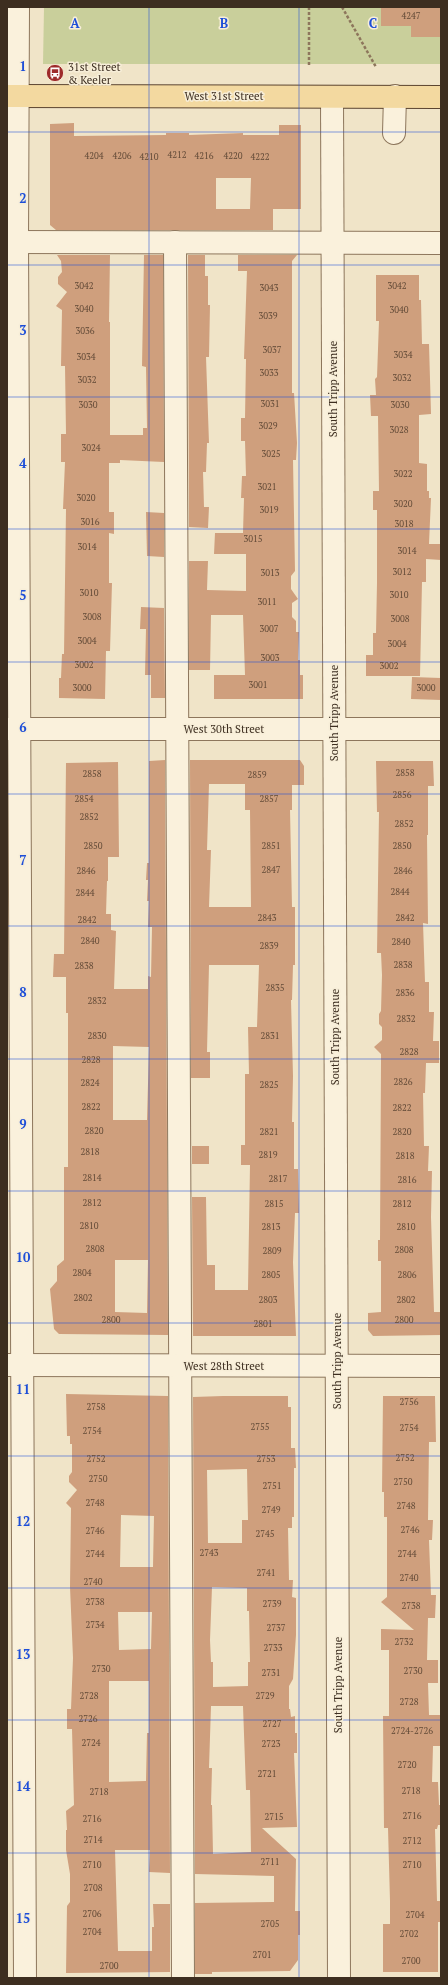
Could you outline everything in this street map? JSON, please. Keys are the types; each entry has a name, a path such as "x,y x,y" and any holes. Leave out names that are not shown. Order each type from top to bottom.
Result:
{"main road":[{"name":"West 31st Street","path":"12,96 441,96"}],"street":[{"path":"18,7 12,96 15,1365 25,1978"},
{"path":"394,133 395,96"},
{"name":"South Tripp Avenue","path":"332,97 339,1978"},
{"path":"12,241 441,243"},
{"path":"175,242 183,1978"},
{"name":"West 30th Street","path":"13,729 441,729"},
{"name":"West 28th Street","path":"15,1365 441,1366"}],"path":[{"path":"309,7 309,67"},
{"path":"342,7 376,67"}],"green space":[{"path":"44,7 441,7 441,64 43,64"}],"building":[{"path":"381,7 441,7 441,37 411,37 411,26 381,26"},
{"path":"74,123 74,136 166,135 166,133 189,133 189,135 243,133 243,135 279,135 279,125 301,125 301,209 273,209 273,230 56,230 50,225 50,124","holes":["216,178 251,178 250,209 216,209"]},
{"path":"57,255 110,255 110,435 143,435 143,428 147,428 146,367 142,366 144,255 163,255 164,462 120,460 120,463 109,463 109,512 114,512 114,534 109,533 109,583 112,583 110,651 106,651 105,699 59,698 59,678 61,678 62,654 64,654 66,509 63,509 65,462 61,462 61,434 66,434 65,366 61,366 62,310 56,306 67,292 58,284 58,277 62,272 61,261"},
{"path":"188,255 205,255 205,276 208,276 208,305 210,305 209,357 206,357 209,443 207,443 206,472 203,472 204,507 209,507 208,528 189,527"},
{"path":"238,255 297,255 292,261 292,393 294,393 297,443 296,460 293,460 295,571 291,576 291,589 298,599 292,603 292,617 296,621 296,632 299,632 298,660 300,660 300,675 303,675 303,699 214,699 214,675 245,675 243,615 211,615 210,670 189,670 189,561 208,561 207,590 246,591 246,554 214,554 215,533 243,533 244,498 241,498 242,476 246,476 245,441 241,441 241,418 245,418 246,359 244,359 247,271 238,271"},
{"path":"376,275 419,275 422,344 429,344 431,414 419,415 419,463 427,464 427,491 429,491 429,498 431,498 429,544 441,544 441,560 426,559 426,582 422,582 420,676 366,676 366,655 373,655 373,633 376,633 377,510 373,510 373,491 379,491 378,416 371,416 370,395 376,395 375,379 377,377 379,321 376,321"},
{"path":"146,512 164,513 164,557 147,556"},
{"path":"141,607 164,608 165,698 151,698 151,675 145,675 146,629 140,629"},
{"path":"412,677 441,678 441,700 411,699"},
{"path":"165,760 168,1335 59,1334 54,1329 50,1289 57,1281 57,1266 64,1260 64,1167 68,1167 68,1013 66,1013 66,977 53,977 54,954 64,954 66,763 118,762 119,857 108,857 106,914 111,914 111,930 116,931 114,989 148,989 148,976 151,977 152,927 148,927 149,901 147,901 148,880 146,880 147,863 149,863 149,761","holes":["113,1046 149,1047 147,1120 113,1120","115,1260 148,1260 147,1313 115,1312"]},
{"path":"190,760 300,760 304,766 304,785 292,785 292,810 290,810 292,907 295,907 295,965 293,965 291,1000 293,1076 292,1122 294,1122 294,1169 298,1169 299,1213 295,1213 293,1262 296,1336 193,1336 192,1197 206,1197 207,1265 215,1265 215,1290 248,1290 250,1165 241,1165 241,1145 245,1145 245,1074 249,1074 248,1027 257,1027 259,965 209,965 207,1052 210,1052 210,1078 191,1078","holes":["209,784 245,784 245,810 250,810 251,907 209,907 211,850 207,850"]},
{"path":"376,761 433,761 434,786 428,786 428,924 423,923 425,982 429,982 429,1012 434,1012 433,1041 439,1041 439,1063 426,1063 425,1093 423,1093 424,1146 429,1146 428,1171 432,1171 431,1217 434,1312 441,1312 441,1335 373,1336 368,1330 368,1313 381,1312 381,1261 378,1261 378,1240 380,1240 381,1054 374,1047 382,1040 382,1027 379,1024 379,1014 381,1011 381,953 377,953 379,812 377,812"},
{"path":"192,1146 209,1146 209,1164 192,1164"},
{"path":"66,1394 168,1396 170,1873 149,1872 150,1850 115,1850 118,1951 152,1951 152,1927 154,1927 153,1904 170,1904 170,1972 66,1973 67,1906 70,1902 70,1874 66,1850 66,1811 74,1805 72,1729 67,1729 67,1709 71,1709 73,1658 70,1587 71,1508 66,1503 77,1490 69,1482 69,1476 72,1472 72,1444 70,1444 70,1436 67,1436","holes":["121,1515 154,1516 153,1567 120,1567","118,1612 152,1612 151,1649 119,1650","109,1681 149,1681 149,1733 147,1733 146,1781 109,1782"]},
{"path":"288,1396 288,1407 291,1407 291,1448 295,1448 296,1468 294,1468 294,1517 292,1517 292,1528 288,1528 289,1580 293,1580 292,1597 296,1598 296,1635 293,1679 289,1686 289,1709 291,1717 295,1716 295,1733 297,1733 297,1753 294,1753 297,1827 262,1828 296,1859 295,1911 300,1911 300,1935 298,1935 298,1960 290,1971 212,1972 212,1974 195,1974 195,1903 274,1902 274,1876 195,1874 193,1397","holes":["247,1469 248,1520 242,1520 242,1543 208,1543 207,1470","212,1587 247,1588 250,1662 248,1662 248,1686 213,1687 213,1662 211,1662 210,1640","211,1706 243,1706 246,1790 250,1790 251,1852 213,1854 211,1805 212,1768 209,1768"]},
{"path":"383,1396 435,1396 436,1442 429,1442 428,1520 433,1520 432,1540 429,1540 431,1595 436,1595 435,1618 428,1618 427,1660 438,1660 438,1683 428,1683 429,1715 441,1715 441,1746 433,1746 432,1782 438,1782 439,1805 441,1805 441,1825 438,1825 437,1829 435,1829 437,1901 441,1901 441,1922 438,1922 438,1972 383,1972 383,1924 390,1924 388,1828 384,1828 383,1716 389,1716 389,1650 381,1650 381,1629 414,1630 381,1602 387,1597 387,1517 384,1517 384,1492 382,1492"}],"place":[{"name":"31st Street & Keeler","path":"55,73"}]}
